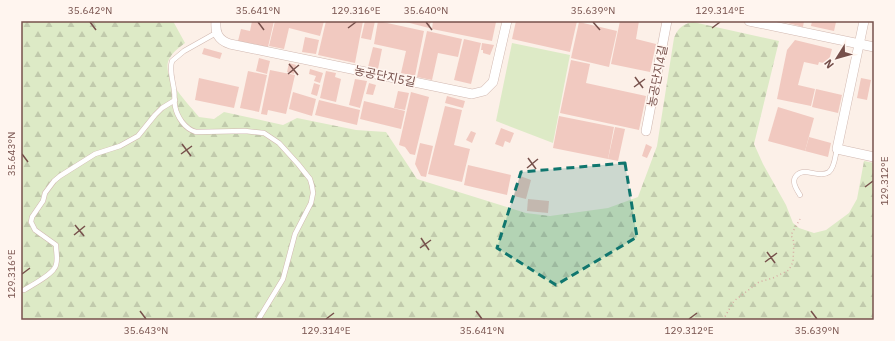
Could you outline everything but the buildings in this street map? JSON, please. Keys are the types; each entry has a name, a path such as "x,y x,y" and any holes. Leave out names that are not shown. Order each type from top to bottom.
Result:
{"street":[{"path":"216,21 216,33"},
{"name":"농공단지5길","path":"216,33 222,40 230,44 472,94 484,91 493,82 507,21"},
{"name":"농공단지4길","path":"646,131 667,21"},
{"path":"749,21 874,47"},
{"path":"864,21 837,149 874,157"}],"lane":[{"path":"216,33 184,51 172,61 171,70 176,108 183,124 191,131 200,133 245,131 264,133 279,144 298,164 310,179 313,193 311,202 295,234 283,279 258,320"},
{"path":"24,290 50,274 57,263 56,246 35,230 31,222 32,217 54,181 94,154 120,146 138,136 162,108 175,100"},
{"path":"800,195 794,183 798,174 803,172 824,174 828,172 832,169 837,149"}],"path":[{"path":"723,320 734,301 759,282 773,278 788,270 793,262 794,242 791,235 800,219"}],"highlighted area":[{"path":"625,163 637,237 556,285 497,248 521,172"}],"green space":[{"path":"21,21 173,21 185,43 171,56 168,63 168,71 176,88 199,117 214,119 224,112 283,125 297,118 356,130 386,132 417,179 526,213 550,216 608,208 638,197 657,146 674,38 681,27 693,22 779,41 754,144 763,164 786,205 793,223 799,228 814,233 826,230 849,213 857,199 864,161 874,163 874,320 21,320"},
{"path":"512,43 570,55 553,143 496,121"}]}
